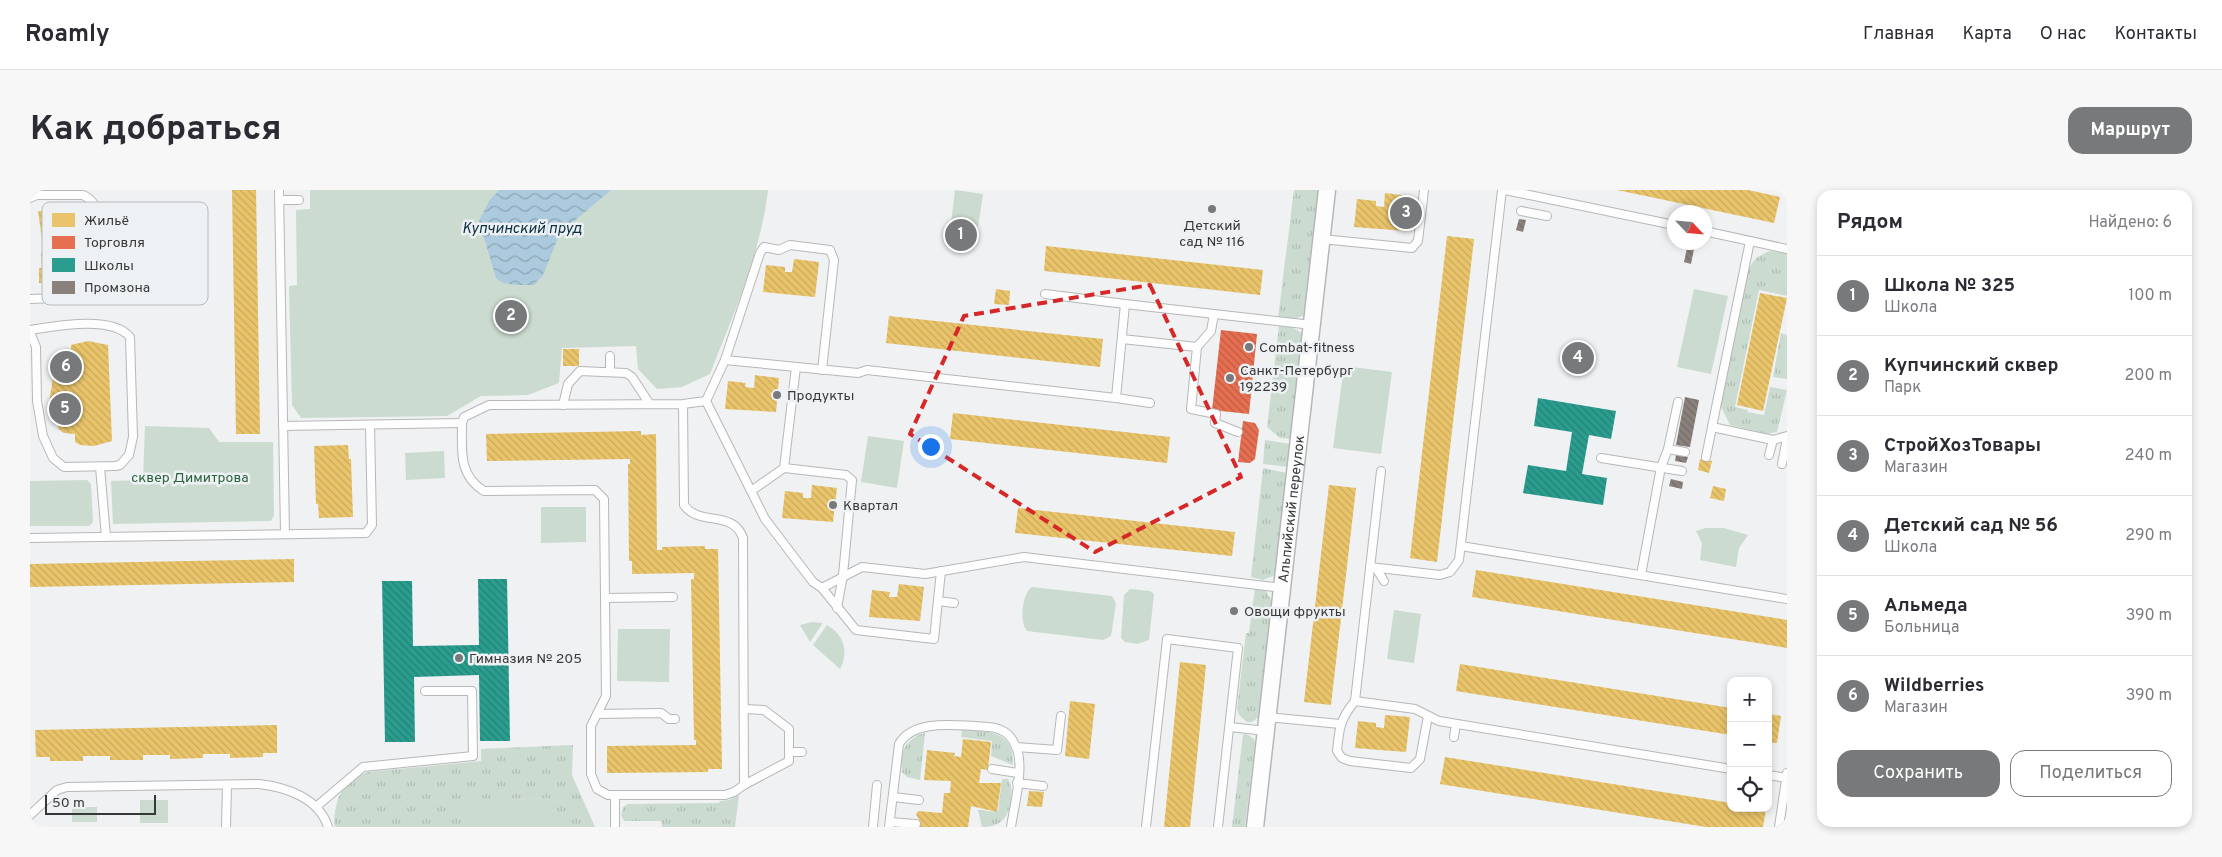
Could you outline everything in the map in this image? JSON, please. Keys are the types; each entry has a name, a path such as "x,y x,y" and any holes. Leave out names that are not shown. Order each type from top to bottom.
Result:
{"street":[{"name":"Альпийский переулок","path":"1255,827 1327,190"}],"lane":[{"path":"279,190 285,533"},
{"path":"1322,239 1412,248 1418,241 1424,190"},
{"path":"1373,567 1445,574 1457,564 1462,546 1500,210 1504,190 1667,224"},
{"path":"30,198 37,196 83,195 92,202"},
{"path":"1534,214 1538,197"},
{"path":"280,200 299,200"},
{"path":"1500,210 1508,216"},
{"path":"1521,211 1547,216"},
{"path":"1712,234 1787,249"},
{"path":"1706,457 1750,241"},
{"path":"706,401 724,360 760,253 764,247 779,250 790,245 830,250 834,260 822,370"},
{"path":"1046,294 1312,325"},
{"path":"1116,398 1125,304"},
{"path":"1214,314 1211,331 1197,347 1191,409 1216,414 1216,423 1238,432"},
{"path":"108,324 124,331 130,338 132,444 129,455 120,464 100,467 64,467 53,458 47,448 38,412 36,347 30,331 49,327 108,324"},
{"path":"1122,339 1197,347"},
{"path":"610,356 610,372"},
{"path":"724,360 858,374 867,370 1150,403"},
{"path":"784,468 796,367"},
{"path":"563,405 568,384 580,372 626,373 632,377 648,404"},
{"path":"706,401 773,532 813,582 822,588 856,630 934,639 940,571"},
{"path":"706,401 683,404 490,405 464,417 462,423 462,464 470,480 484,491 595,490 604,499 606,696 591,726 591,774 597,789 608,795 719,795 734,792 789,761 789,729 764,710 745,709"},
{"path":"1641,575 1661,467 1668,449 1678,402"},
{"path":"683,404 684,505 694,515 722,519 734,525 743,538 744,785"},
{"path":"283,426 462,423"},
{"path":"30,538 285,533 304,535 361,534 370,529 372,518 370,425"},
{"path":"1712,426 1772,440 1787,437 1782,464"},
{"path":"1769,455 1772,440"},
{"path":"1668,449 1686,452"},
{"path":"1601,458 1682,471"},
{"path":"100,467 106,537"},
{"path":"751,491 784,468 846,475 852,480 843,575 837,608"},
{"path":"1380,471 1373,567 1355,701 1343,715 1337,751 1342,758 1350,762 1408,768 1414,766 1420,759 1428,716"},
{"path":"1462,546 1787,599"},
{"path":"822,588 843,575 862,567 925,574 1033,557 1283,588"},
{"path":"1373,567 1384,581"},
{"path":"606,598 673,597"},
{"path":"938,601 954,603"},
{"path":"1146,827 1167,639 1238,648 1218,827"},
{"path":"317,806 363,767 473,756 472,690 425,691"},
{"path":"1355,701 1415,709 1439,721 1727,768"},
{"path":"597,714 661,713 669,719 675,719"},
{"path":"1016,747 1057,750 1061,716"},
{"path":"1230,727 1267,724 1340,724"},
{"path":"1454,737 1456,724"},
{"path":"916,824 890,824 900,744 906,735 917,730 947,725 994,728 1007,734 1016,747 1020,755 1011,827"},
{"path":"789,752 802,752"},
{"path":"992,769 1018,773"},
{"path":"1772,775 1787,776 1778,827"},
{"path":"1017,783 1042,786"},
{"path":"226,827 227,785"},
{"path":"873,827 877,785"},
{"path":"30,815 57,790 67,787 272,786 300,796 317,806 328,827"},
{"path":"616,795 616,827"},
{"path":"893,797 919,800"}],"highlighted area":[{"path":"1150,285 1241,477 1095,552 910,434 964,316"}],"green space":[{"path":"310,190 768,190 753,260 710,374 682,387 657,389 638,369 636,346 562,348 559,383 528,395 481,396 447,416 301,418 292,405 289,286 297,285 296,210 310,209"},
{"path":"955,190 983,194 978,227 951,223"},
{"path":"1294,190 1319,190 1305,315 1294,319 1278,318"},
{"path":"1769,251 1787,253 1787,296 1759,290 1735,407 1748,410 1747,412 1764,415 1770,387 1787,390 1777,432 1766,434 1730,425 1720,405 1748,269 1756,258"},
{"path":"1694,289 1728,296 1711,374 1677,367"},
{"path":"1279,326 1292,327 1303,334 1291,439 1280,438 1267,427"},
{"path":"1781,333 1787,335 1787,379 1773,377"},
{"path":"1344,366 1392,372 1381,454 1333,448"},
{"name":"сквер Димитрова","path":"145,426 209,428 219,442 273,442 274,515 271,521 113,524 111,481 143,480"},
{"path":"868,436 904,441 897,488 861,482"},
{"path":"1265,440 1291,444 1288,467 1263,464"},
{"path":"444,451 445,478 406,480 405,453"},
{"path":"1263,468 1287,473 1276,575 1263,580 1251,577"},
{"name":"сквер Димитрова","path":"87,480 91,484 93,522 89,526 30,526 30,481"},
{"path":"541,507 586,507 586,542 541,543"},
{"path":"1705,528 1724,528 1748,535 1739,548 1736,567 1700,560 1702,543 1696,531"},
{"path":"1032,587 1112,596 1116,603 1111,636 1103,640 1027,631 1022,615 1026,595"},
{"path":"1255,588 1266,591 1273,603 1260,716 1252,722 1247,722 1239,715 1237,709 1246,633 1249,633"},
{"path":"1130,589 1150,591 1154,594 1149,640 1137,644 1125,642 1121,638 1124,595"},
{"path":"1394,610 1421,614 1414,663 1387,659"},
{"path":"812,622 823,623 810,642 800,625"},
{"path":"827,625 833,629 843,644 844,656 840,669 813,645"},
{"path":"618,629 670,629 669,682 617,681"},
{"path":"962,730 990,732 1004,739 1012,753 1013,765 991,756 992,741 961,737"},
{"path":"925,733 920,780 907,777 902,772 901,765 905,747 913,739"},
{"path":"1246,734 1254,739 1255,743 1245,827 1232,827 1243,735"},
{"path":"573,745 572,775 595,827 550,827 549,798 462,800 462,827 336,827 334,825 336,807 341,792 351,781 368,772 481,761 481,749"},
{"path":"1002,779 1008,779 1012,791 1006,816 999,823 989,827 982,827 978,810 998,812"},
{"path":"739,795 735,827 662,827 661,821 624,821 621,815 623,807 628,804 719,803"},
{"path":"550,798 550,827 462,827 462,799"},
{"path":"140,800 168,800 168,823 140,823"},
{"path":"72,807 97,807 97,822 72,822"}],"water":[{"name":"Купчинский пруд","path":"499,190 611,190 560,233 543,275 534,285 516,285 503,283 496,278 479,221 489,201"}],"building: Жильё":[{"path":"232,190 256,190 260,434 236,434"},
{"path":"1617,190 1748,190 1780,197 1774,223 1712,210 1712,205 1688,205"},
{"path":"1385,193 1409,196 1406,231 1354,227 1357,199 1376,201 1376,206 1384,207"},
{"path":"38,211 42,211 42,239"},
{"path":"1447,236 1474,239 1437,562 1410,558"},
{"path":"1046,246 1263,270 1260,295 1044,271"},
{"path":"794,259 819,262 815,297 763,292 766,265 785,267 785,272 792,272"},
{"path":"39,268 42,268 42,283 39,283"},
{"path":"996,289 1010,291 1009,305 994,304"},
{"path":"1760,293 1787,298 1763,411 1737,405"},
{"path":"889,316 1103,339 1100,367 886,343"},
{"path":"88,341 108,345 112,441 94,446 80,445 75,442 75,434 64,433 59,429 49,404 53,377 59,364 67,363 67,355 71,354 71,345"},
{"path":"563,349 579,349 579,366 563,366"},
{"path":"755,375 779,378 776,412 725,409 728,381 746,383 745,387 754,388"},
{"path":"953,413 1170,437 1167,463 950,439"},
{"path":"641,431 641,435 656,434 657,550 662,550 662,547 705,546 705,549 718,549 722,769 708,769 708,772 607,773 607,746 696,745 696,740 694,740 691,579 694,579 694,573 632,574 632,561 629,561 628,464 630,464 630,459 487,461 486,434"},
{"path":"348,445 349,459 351,459 353,517 319,518 318,504 316,504 314,446"},
{"path":"1700,459 1712,461 1709,473 1698,470"},
{"path":"812,485 837,488 833,522 782,518 785,491 803,493 803,498 811,498"},
{"path":"1329,485 1356,488 1331,705 1304,702"},
{"path":"1713,486 1726,489 1724,501 1710,498"},
{"path":"1018,508 1235,532 1232,556 1015,533"},
{"path":"294,559 294,582 30,587 30,564"},
{"path":"1476,570 1787,620 1787,648 1472,597"},
{"path":"899,584 924,587 920,621 869,617 872,590 890,592 889,597 897,597"},
{"path":"1180,662 1206,665 1190,827 1164,827"},
{"path":"1460,664 1727,707 1727,734 1456,691"},
{"path":"1070,701 1095,704 1089,759 1065,756"},
{"path":"1385,715 1410,717 1406,752 1355,748 1358,721 1376,723 1376,727 1384,728"},
{"path":"1772,715 1781,716 1777,743 1772,742"},
{"path":"277,725 277,753 263,753 263,757 230,758 230,754 203,754 203,758 170,759 170,755 143,755 143,760 110,760 110,756 83,756 83,761 50,761 50,757 36,757 35,730"},
{"path":"963,739 991,742 988,770 981,769 979,783 1001,783 997,812 971,806 968,827 918,827 919,819 916,815 918,811 942,813 944,793 950,793 951,781 924,780 927,750 955,753 954,756 961,757"},
{"path":"1445,757 1727,802 1727,812 1766,812 1763,827 1706,827 1440,784"},
{"path":"1029,791 1044,792 1042,807 1027,806"}],"building: Торговля":[{"path":"1221,330 1257,334 1249,414 1212,410"},
{"path":"1243,421 1255,423 1259,430 1255,459 1250,463 1238,462"},
{"name":"Овощи фрукты","path":"1231,606 1238,607 1237,615 1230,614"}],"building: Школы":[{"path":"1538,398 1616,411 1611,439 1589,435 1582,474 1607,478 1603,505 1523,493 1528,465 1566,471 1572,432 1534,426"},
{"path":"478,579 507,579 510,741 480,741 479,675 414,677 415,742 385,742 382,581 412,581 413,646 479,645"}],"building: Промзона":[{"path":"1519,219 1526,220 1523,232 1516,230"},
{"path":"1687,250 1694,250 1691,264 1684,262"},
{"path":"1685,397 1699,400 1690,447 1676,445"},
{"path":"1676,455 1688,457 1686,463 1675,461"},
{"path":"1671,479 1683,482 1682,489 1669,486"}],"place":[{"name":"Детский сад № 116","path":"1212,209"},
{"name":"СтройХозТовары","path":"1406,213"},
{"name":"Школа № 325","path":"961,235"},
{"name":"Купчинский сквер","path":"511,316"},
{"name":"Combat-fitness","path":"1249,347"},
{"name":"Детский сад № 56","path":"1578,358"},
{"name":"Wildberries","path":"66,367"},
{"name":"Санкт-Петербург 192239","path":"1230,378"},
{"name":"Продукты","path":"777,395"},
{"name":"Альмеда","path":"65,409"},
{"name":"Квартал","path":"833,505"},
{"name":"Овощи фрукты","path":"1234,611"},
{"name":"Гимназия № 205","path":"459,658"}]}
